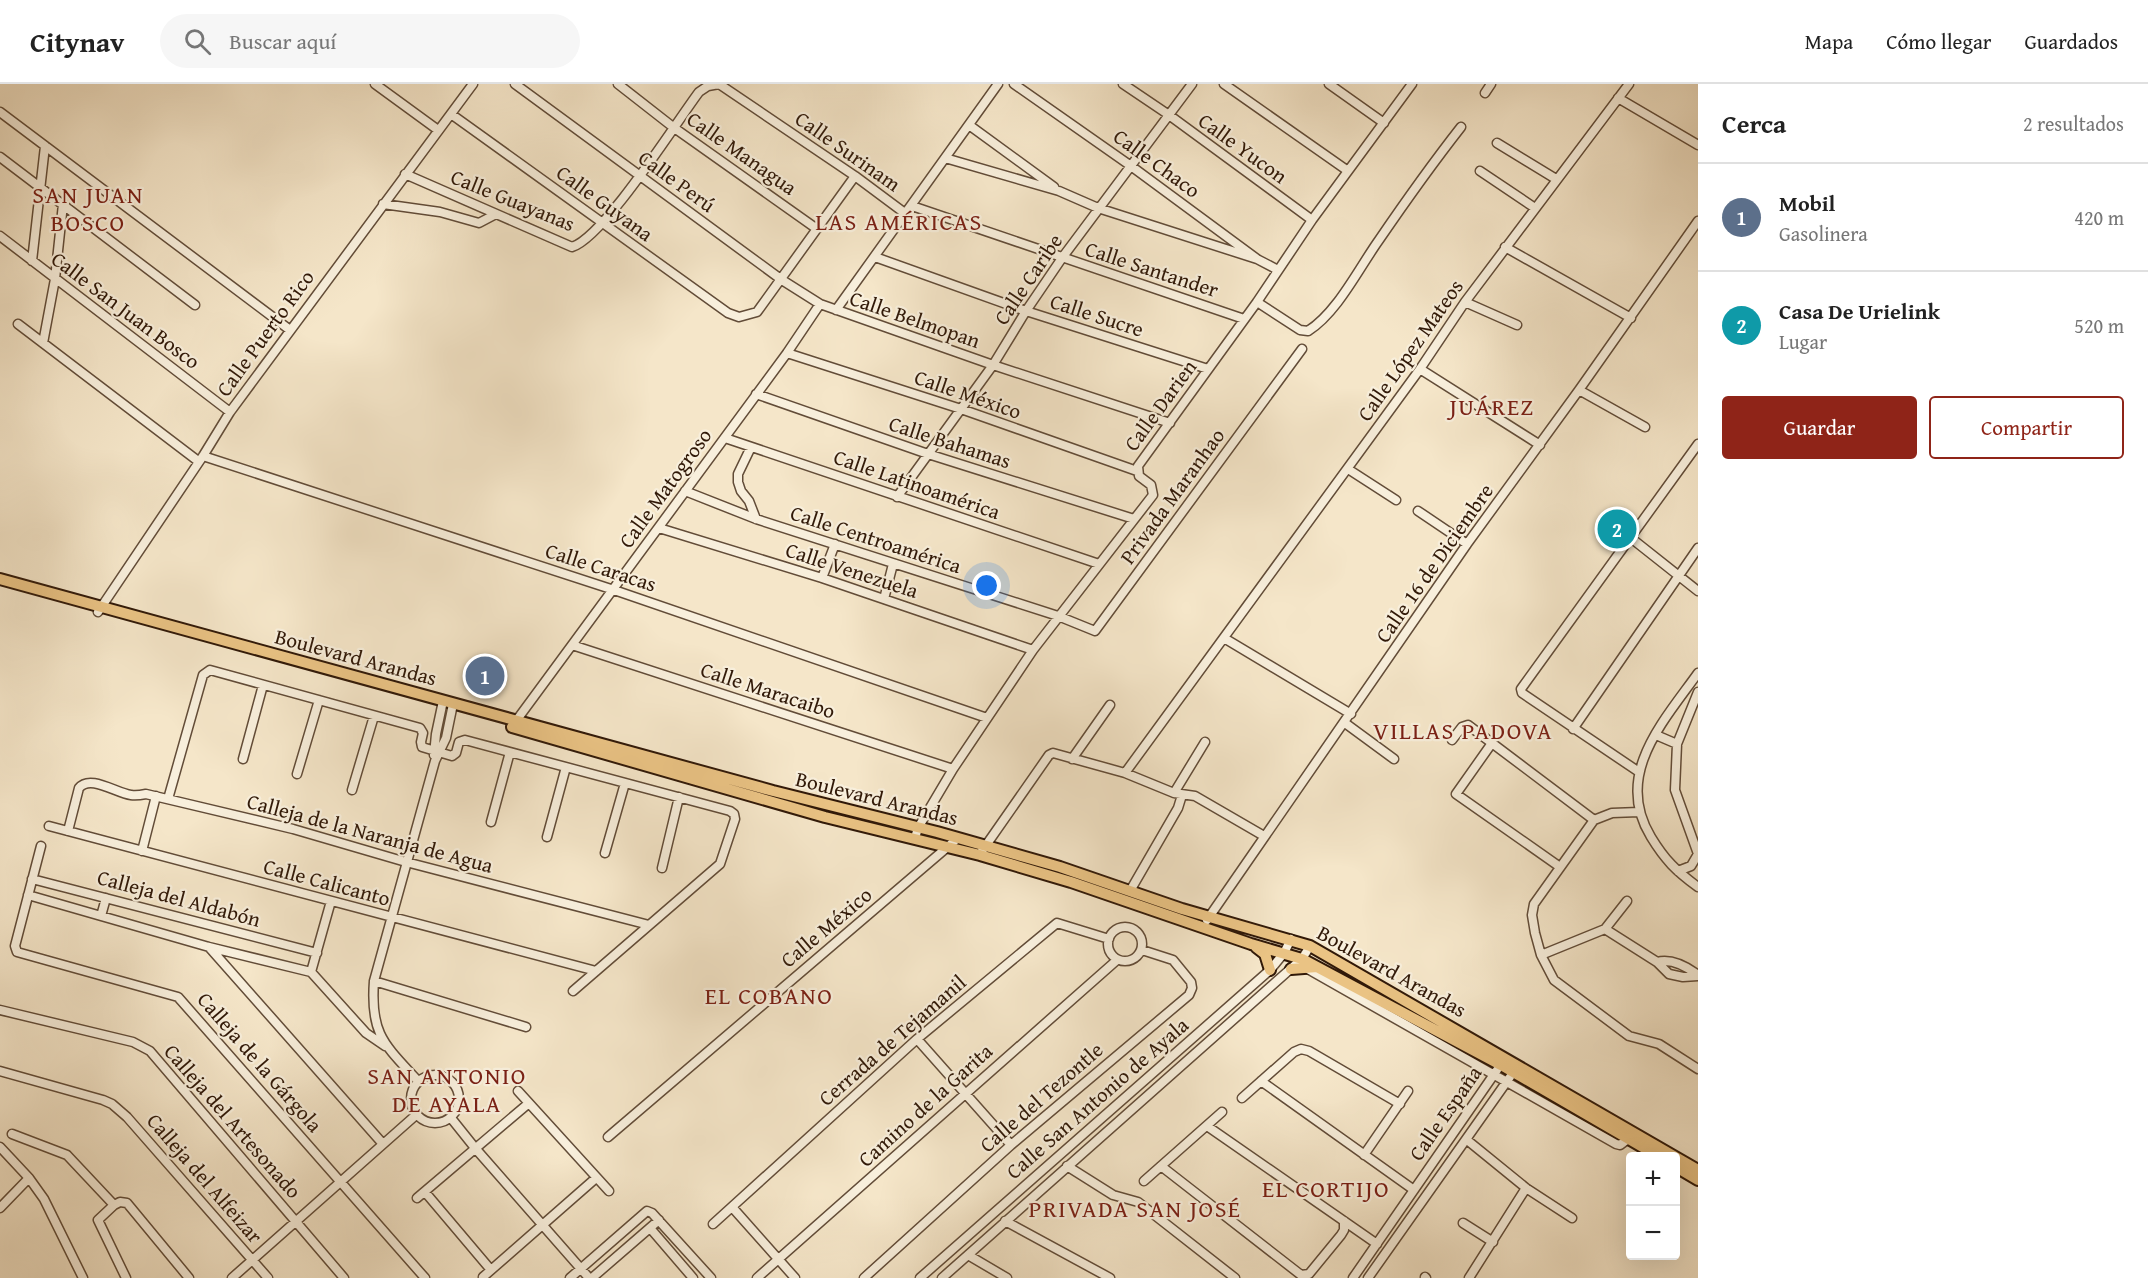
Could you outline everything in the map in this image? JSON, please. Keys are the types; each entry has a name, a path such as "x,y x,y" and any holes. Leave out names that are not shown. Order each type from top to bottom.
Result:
{"main road":[{"name":"Boulevard Arandas","path":"0,579 100,610"},
{"name":"Boulevard Arandas","path":"0,585 100,610 447,706 825,817 958,838 982,850 1071,882 1251,944 1284,953 1304,964 1318,967 1698,1170"},
{"name":"Boulevard Arandas","path":"447,706 516,721 822,804 917,833 949,846 982,850 1060,867 1209,917 1291,939 1310,946 1500,1066"},
{"path":"1251,944 1265,954 1270,970"},
{"path":"1291,969 1304,964"},
{"path":"1356,986 1364,1000"},
{"name":"Boulevard Arandas","path":"1513,1073 1651,1152"},
{"path":"1680,1169 1698,1180"}],"street":[{"path":"375,84 438,130"},
{"name":"Calle Puerto Rico","path":"100,610 230,412 473,84"},
{"name":"Calle Perú","path":"515,84 782,280 820,304"},
{"name":"Calle Managua","path":"618,84 673,127 817,229"},
{"name":"Calle Surinam","path":"673,127 699,92 708,86 719,84 909,210"},
{"path":"836,310 998,84"},
{"name":"Calle Chaco","path":"1014,84 1131,166 1257,259 1278,270"},
{"name":"Calle Yucon","path":"1123,84 1312,220"},
{"name":"Calle Caribe","path":"897,496 993,365 1062,258 1192,84"},
{"path":"1224,84 1348,171"},
{"path":"1329,84 1384,123"},
{"name":"Calle Darien","path":"917,833 953,769 1033,650 1153,495 1151,485 1139,476 1138,466 1257,302 1312,220 1412,84"},
{"path":"1485,93 1491,84"},
{"name":"Calle López Mateos","path":"1125,773 1348,469 1505,247 1629,84"},
{"path":"1618,98 1698,145"},
{"path":"0,112 290,330"},
{"name":"Calle Guyana","path":"451,114 728,313 739,317 757,312 782,280"},
{"path":"969,125 1059,191"},
{"path":"602,224 673,127"},
{"path":"1257,302 1300,330 1308,332 1316,326 1346,291 1419,181 1461,127"},
{"path":"1497,143 1556,179"},
{"path":"33,261 45,146"},
{"path":"0,157 195,305"},
{"path":"945,158 1059,191 1098,208 1257,259"},
{"path":"1480,171 1535,208"},
{"name":"Calle Guayanas","path":"405,174 572,247 579,245 602,224"},
{"path":"782,280 855,176"},
{"path":"43,342 55,279 63,204"},
{"path":"383,204 440,212 479,223 496,214"},
{"name":"Calle Santander","path":"909,210 1244,319"},
{"name":"Calle 16 de Diciembre","path":"1203,927 1467,544 1698,221"},
{"name":"Calle San Juan Bosco","path":"0,236 230,412"},
{"path":"1505,247 1630,318"},
{"name":"Calle Sucre","path":"875,257 1026,311 1208,369"},
{"path":"1465,302 1517,325"},
{"name":"Calle Belmopan","path":"820,304 993,365 1170,423"},
{"name":"Calle Matogroso","path":"516,721 787,353 820,304"},
{"name":"Calle Caracas","path":"18,324 201,458 614,590 987,718"},
{"name":"Privada Maranhao","path":"1058,616 1095,631 1302,349"},
{"name":"Calle México","path":"787,353 961,409 1137,471"},
{"path":"1420,369 1540,445"},
{"path":"1579,390 1645,427"},
{"name":"Calle Bahamas","path":"756,394 927,454 1134,519"},
{"name":"Calle Latinoamérica","path":"725,438 1099,564"},
{"path":"1639,772 1573,729 1521,689 1698,444"},
{"path":"751,447 738,474 738,482 756,519"},
{"path":"1348,469 1396,500"},
{"name":"Calle Centroamérica","path":"685,491 756,519 1058,616"},
{"path":"1418,511 1467,544"},
{"name":"Calle Venezuela","path":"659,528 822,578 1033,650"},
{"path":"1630,538 1698,591"},
{"path":"822,578 835,544"},
{"path":"1573,729 1698,548"},
{"path":"884,599 893,564"},
{"path":"1224,638 1351,714"},
{"name":"Calle Maracaibo","path":"572,645 953,769"},
{"path":"168,799 204,675 210,670 420,728 423,733 421,745 437,752 452,756 456,753 459,742 465,740 730,811 734,814 735,819 720,864 573,991"},
{"path":"1698,673 1656,735 1639,772 1639,812 1663,857 1698,887"},
{"path":"243,759 263,685"},
{"path":"1678,871 1691,866 1698,854 1675,790 1677,744 1698,692"},
{"path":"297,774 319,700"},
{"path":"1072,759 1110,705"},
{"path":"387,1048 373,1016 374,981 435,762 447,706"},
{"path":"352,790 374,716"},
{"path":"1345,723 1394,759"},
{"path":"1452,740 1462,727 1468,725 1594,820"},
{"path":"1656,735 1677,744"},
{"path":"1130,891 1178,808 1178,794 1205,742"},
{"path":"1492,743 1456,794 1560,867"},
{"path":"491,822 510,752"},
{"path":"982,850 1052,753 1125,773 1178,794 1195,796 1264,836"},
{"path":"547,837 566,767"},
{"name":"Calleja de la Naranja de Agua","path":"68,831 79,788 82,784 89,782 132,796 146,794 156,796 293,829 406,862 650,925"},
{"path":"604,852 625,783"},
{"path":"142,851 156,796"},
{"path":"662,868 679,797"},
{"path":"822,804 825,817"},
{"path":"1639,812 1612,813 1594,820 1533,909 1533,924 1541,955 1554,980 1629,1036 1666,1047 1698,1069"},
{"name":"Calle Calicanto","path":"49,826 596,971"},
{"name":"Calle México","path":"608,1137 958,838"},
{"path":"28,895 41,846"},
{"name":"Calleja del Aldabón","path":"32,879 317,953"},
{"name":"Calleja del Aldabón","path":"28,895 208,947 311,972"},
{"name":"Calleja de la Gárgola","path":"28,895 15,946 17,951 178,997 425,1278"},
{"path":"101,916 106,898"},
{"path":"331,901 311,972 366,1033 387,1048 418,1081"},
{"path":"1541,955 1605,929 1627,901"},
{"name":"Cerrada de Tejamanil","path":"713,1224 917,1039 1057,923 1109,939"},
{"path":"1129,927 1142,938 1142,950 1140,955 1131,961 1117,960 1109,950 1109,939 1117,929 1129,927"},
{"path":"1605,929 1657,962 1669,974 1683,977 1698,976"},
{"name":"Calle San Antonio de Ayala","path":"920,1278 1270,970 1284,953 1291,939"},
{"path":"1310,946 1304,964 1364,1000 1500,1066"},
{"path":"208,947 383,1144"},
{"name":"Calle del Tezontle","path":"864,1278 1011,1145 1189,994 1192,988 1191,982 1173,960 1142,950"},
{"name":"Camino de la Garita","path":"757,1278 1117,960"},
{"path":"942,1278 1291,969"},
{"path":"374,981 526,1027"},
{"name":"Calleja del Artesonado","path":"0,1010 133,1042 150,1051 344,1278"},
{"path":"917,1039 1011,1145"},
{"path":"1242,1098 1294,1052 1301,1049 1310,1051 1400,1104"},
{"name":"Calle España","path":"1353,1278 1500,1066"},
{"name":"Calleja del Alfeizar","path":"0,1071 112,1104 127,1117 268,1278"},
{"name":"Calle España","path":"1368,1278 1513,1073"},
{"path":"436,1074 445,1076 453,1082 460,1100 451,1118 439,1123 426,1122 416,1115 411,1104 411,1092 418,1081 436,1074"},
{"path":"1261,1081 1414,1190"},
{"path":"518,1091 609,1191"},
{"path":"1364,1155 1408,1091"},
{"path":"417,1198 529,1102"},
{"path":"1144,1181 1222,1112"},
{"path":"232,1278 416,1115"},
{"path":"451,1118 591,1278 659,1220"},
{"path":"1207,1126 1377,1244"},
{"path":"12,1134 67,1155 114,1205"},
{"path":"1083,1134 1092,1144"},
{"path":"1467,1140 1526,1188 1572,1218"},
{"path":"0,1147 44,1198 83,1278"},
{"path":"1434,1161 1447,1169"},
{"path":"1067,1166 1113,1195 1138,1202 1235,1278"},
{"path":"1161,1166 1301,1275 1309,1274 1316,1268 1344,1230 1344,1221"},
{"path":"0,1208 29,1178"},
{"path":"483,1277 596,1178"},
{"path":"1023,1186 1032,1197"},
{"path":"1468,1278 1526,1188"},
{"path":"425,1192 491,1270"},
{"path":"126,1278 98,1220 120,1202 127,1203 189,1278"},
{"path":"732,1207 795,1278"},
{"path":"570,1278 647,1211 659,1220 711,1278"},
{"path":"1005,1221 1110,1278"},
{"path":"1463,1223 1492,1242"},
{"path":"650,1228 693,1278"},
{"path":"968,1255 1007,1278"}],"place":[{"name":"Casa De Urielink","path":"1617,529"},
{"name":"Mobil","path":"485,676"}],"district":[{"name":"SAN JUAN BOSCO","path":"88,208"},
{"name":"LAS AMÉRICAS","path":"899,221"},
{"name":"JUÁREZ","path":"1492,406"},
{"name":"VILLAS PADOVA","path":"1463,730"},
{"name":"EL COBANO","path":"769,995"},
{"name":"SAN ANTONIO DE AYALA","path":"447,1089"},
{"name":"EL CORTIJO","path":"1326,1188"},
{"name":"PRIVADA SAN JOSÉ","path":"1135,1208"}]}
